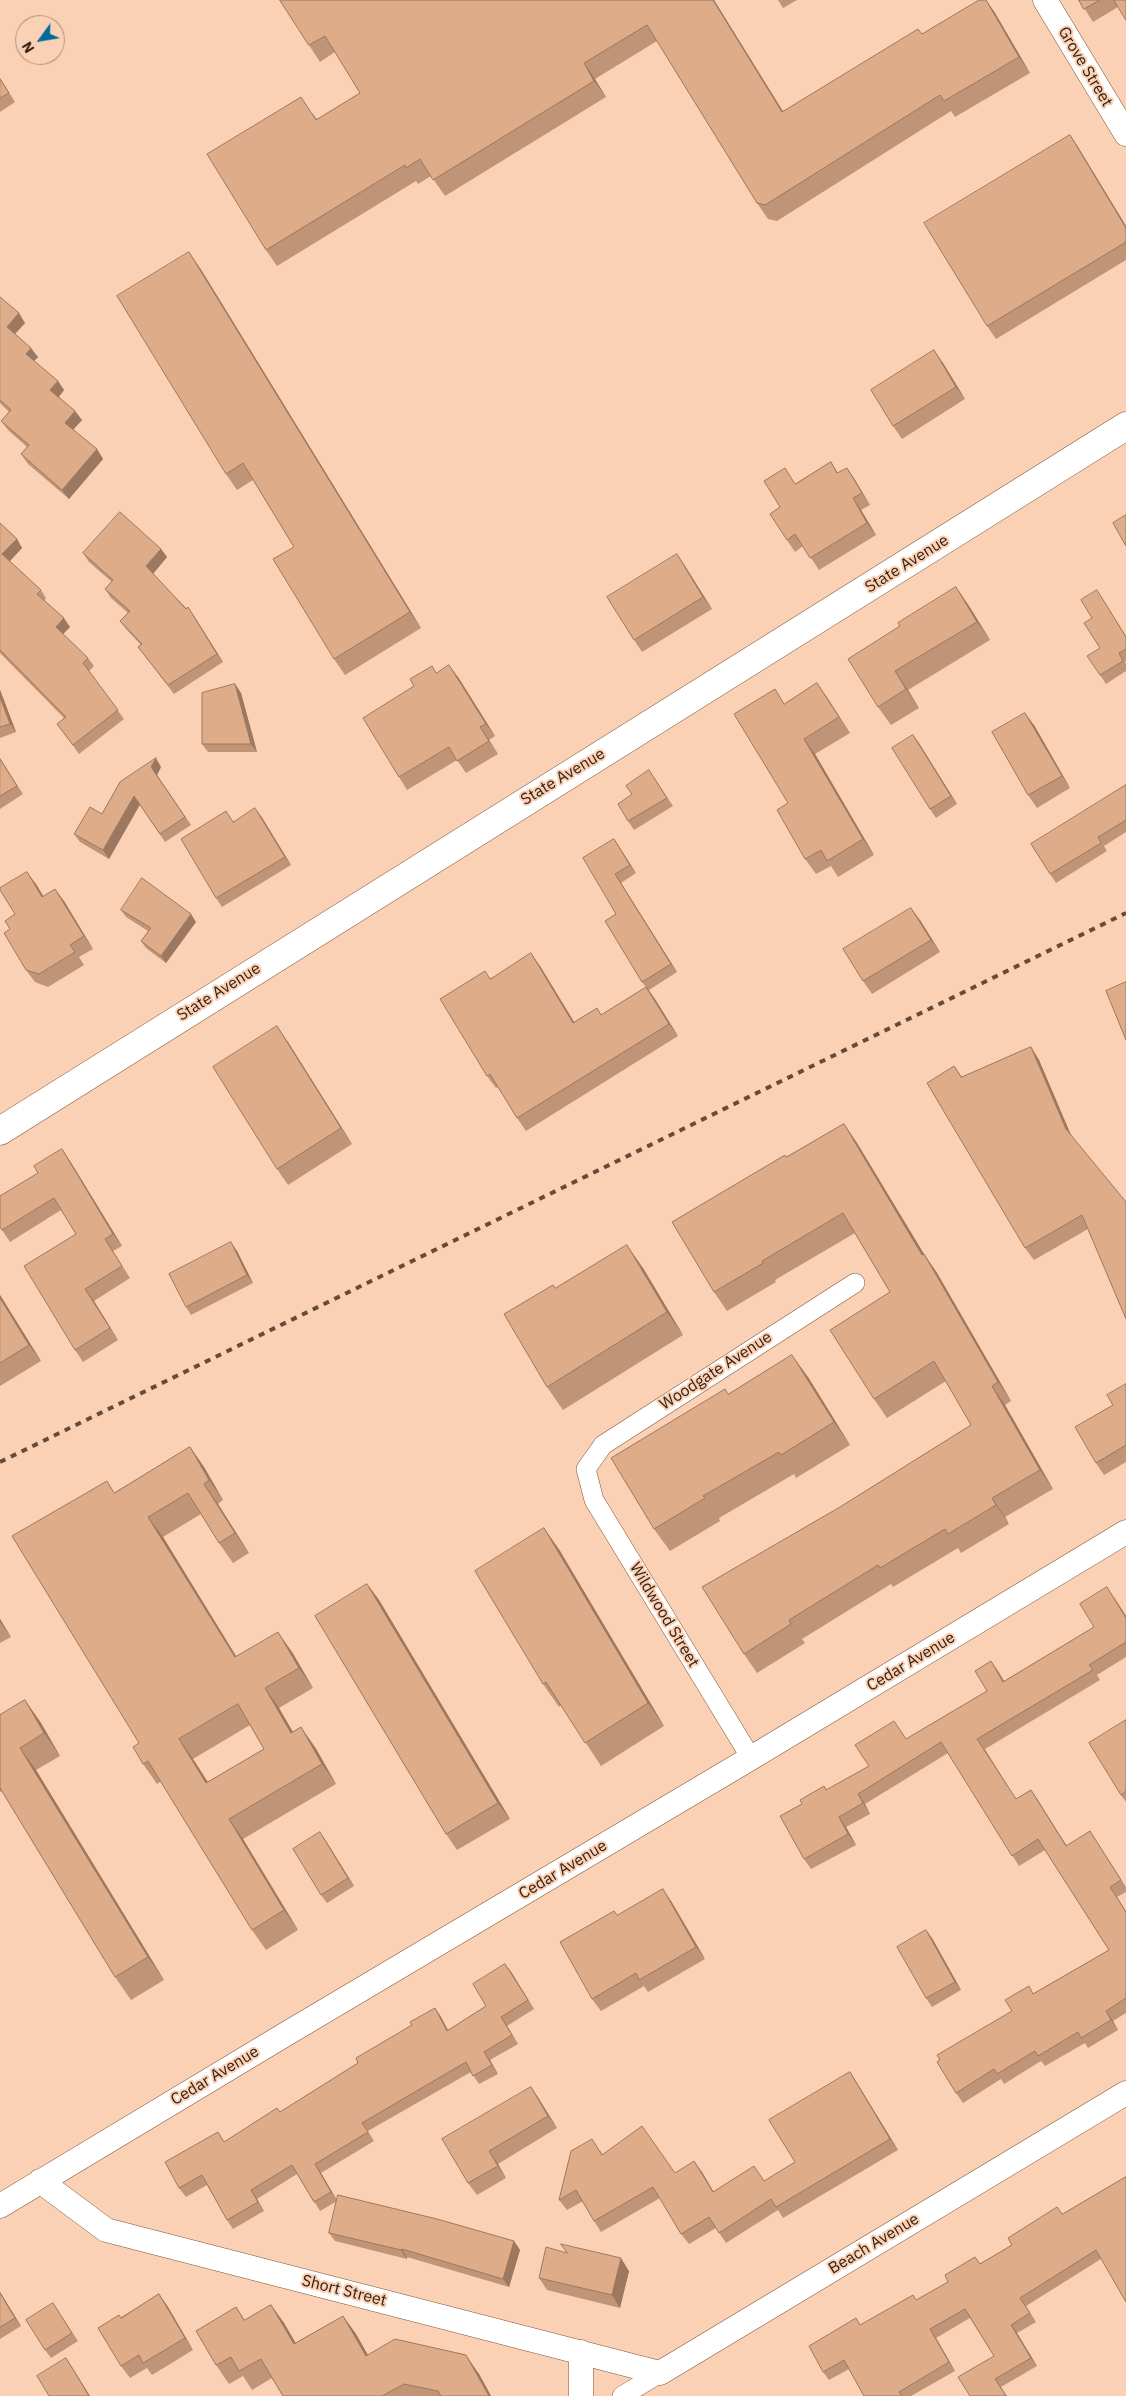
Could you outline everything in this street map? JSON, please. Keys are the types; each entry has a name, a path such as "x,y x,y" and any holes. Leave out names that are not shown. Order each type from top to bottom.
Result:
{"main road":[{"name":"State Avenue","path":"3,1123 1126,426"}],"street":[{"name":"Grove Street","path":"1044,0 1126,134"},
{"name":"Woodgate Avenue","path":"586,1469 603,1445 855,1283"},
{"name":"Wildwood Street","path":"586,1469 594,1500 751,1758"},
{"name":"Cedar Avenue","path":"0,2206 1126,1532"},
{"name":"Beach Avenue","path":"622,2396 1126,2093"},
{"name":"Short Street","path":"40,2181 106,2230 660,2372"},
{"path":"581,2352 581,2396"}],"building":[{"path":"280,0 713,0 782,112 918,29 922,34 979,0 986,0 1019,57 944,101 940,95 765,205 757,203 647,25 584,63 594,81 433,180 420,159 406,168 405,165 266,250 207,154 301,97 316,120 360,93 325,36 309,45"},
{"path":"1079,0 1100,0 1084,9"},
{"path":"1114,0 1126,0 1126,20"},
{"path":"0,79 9,93 0,98"},
{"path":"1070,135 1126,228 1126,242 987,326 924,223"},
{"path":"189,252 410,612 334,659 273,559 294,547 243,463 226,474 117,296"},
{"path":"0,297 19,313 7,327 31,348 26,354 58,381 50,390 75,411 65,423 97,449 62,490 21,454 29,445 1,421 11,410 0,400"},
{"path":"934,350 956,387 893,426 871,390"},
{"path":"831,462 837,473 847,468 862,493 853,498 867,523 810,558 795,534 787,540 770,514 780,507 764,481 785,468 795,484"},
{"path":"120,512 161,549 146,566 186,609 188,607 217,654 168,685 138,647 142,644 120,621 130,611 105,589 113,580 83,553"},
{"path":"1126,515 1126,546 1113,523"},
{"path":"0,523 17,539 2,554 41,590 37,594 64,618 56,627 88,658 83,663 118,710 73,745 57,724 66,717 0,650"},
{"path":"677,554 703,597 634,640 607,597"},
{"path":"956,587 977,622 895,671 906,689 878,707 848,659 900,626 898,623"},
{"path":"1097,590 1126,637 1126,649 1119,653 1123,661 1100,675 1087,656 1100,648 1084,623 1092,618 1081,600"},
{"path":"449,665 486,724 480,727 489,741 457,761 449,747 399,777 363,718 414,686 410,679 432,666 436,673"},
{"path":"817,683 839,717 804,739 863,839 827,861 821,850 805,859 777,810 788,803 734,714 775,689 784,704"},
{"path":"235,684 251,744 202,744 202,693"},
{"path":"0,697 10,724 0,727"},
{"path":"1025,713 1062,776 1028,795 992,732"},
{"path":"913,735 951,796 930,809 892,748"},
{"path":"156,758 151,767 185,817 160,834 134,796 103,850 74,834 90,807 102,814 120,782"},
{"path":"0,759 17,786 0,796"},
{"path":"649,770 667,798 628,821 618,804 632,794 626,786"},
{"path":"1126,785 1126,820 1098,837 1101,843 1050,874 1031,844"},
{"path":"255,808 285,857 216,898 181,839 226,811 233,822"},
{"path":"614,839 630,865 615,874 671,964 642,982 605,921 616,914 583,858"},
{"path":"27,872 42,897 55,889 84,936 70,945 75,952 39,974 26,970 4,933 10,929 5,921 15,914 0,888"},
{"path":"142,878 191,914 161,956 141,941 151,928 121,910"},
{"path":"911,908 931,940 863,981 843,949"},
{"path":"531,953 573,1023 597,1008 601,1015 646,987 669,1024 517,1118 490,1074 487,1076 440,999 485,971 490,979"},
{"path":"1126,982 1126,1040 1106,991"},
{"path":"277,1026 341,1128 277,1169 213,1067"},
{"path":"1031,1047 1066,1129 1126,1202 1126,1319 1082,1215 1025,1248 927,1083 954,1066 961,1077"},
{"path":"844,1124 922,1255 924,1254 998,1382 992,1386 1040,1470 992,1498 996,1505 948,1534 945,1529 880,1568 878,1565 789,1620 791,1624 744,1654 702,1587 840,1507 971,1425 934,1361 874,1399 830,1330 890,1292 843,1213 714,1292 672,1222 785,1155 786,1157"},
{"path":"62,1149 113,1234 105,1239 122,1266 85,1289 110,1328 75,1350 24,1266 76,1234 54,1198 2,1230 0,1227 0,1196 38,1173 34,1166"},
{"path":"231,1242 247,1275 186,1307 169,1274"},
{"path":"627,1245 667,1312 547,1387 504,1314 553,1285 555,1288"},
{"path":"0,1298 29,1345 0,1363"},
{"path":"792,1355 834,1422 781,1455 779,1452 703,1496 705,1498 654,1529 611,1458 725,1389 728,1394"},
{"path":"1126,1384 1126,1445 1096,1463 1075,1427 1113,1405 1107,1395"},
{"path":"190,1447 209,1480 204,1484 235,1533 219,1543 188,1493 148,1517 235,1657 278,1632 299,1668 265,1688 291,1733 301,1727 322,1764 229,1819 284,1910 252,1930 148,1761 143,1764 133,1747 139,1743 12,1536 107,1481 114,1493","holes":["238,1704 264,1749 206,1783 179,1739"]},
{"path":"544,1528 648,1703 585,1743 546,1682 543,1684 475,1571"},
{"path":"367,1584 498,1803 446,1834 315,1616"},
{"path":"1107,1587 1126,1618 1126,1642 1089,1665 1093,1670 977,1739 1016,1799 1031,1790 1066,1846 1090,1831 1121,1880 1110,1887 1126,1912 1126,1998 1106,2011 1111,2020 1081,2038 1078,2032 1038,2056 1035,2051 997,2074 994,2069 956,2093 937,2062 940,2060 937,2055 1012,2011 1005,2000 1029,1986 1033,1994 1109,1950 1038,1839 1012,1856 941,1742 858,1794 863,1803 839,1817 848,1834 804,1859 780,1816 802,1804 800,1800 824,1786 826,1790 869,1766 855,1745 894,1721 906,1739 987,1691 975,1671 991,1661 1003,1682 1094,1627 1080,1604"},
{"path":"25,1700 44,1733 20,1748 148,1957 115,1977 0,1788 0,1715"},
{"path":"1126,1720 1126,1791 1121,1795 1089,1743"},
{"path":"320,1832 348,1878 321,1895 293,1849"},
{"path":"663,1889 696,1947 639,1980 636,1973 592,1999 560,1942 614,1911 617,1915"},
{"path":"926,1930 955,1982 926,1998 897,1947"},
{"path":"505,1964 528,2000 501,2017 512,2035 484,2052 492,2065 473,2076 466,2062 362,2123 368,2132 315,2164 331,2192 314,2202 292,2165 251,2190 258,2202 227,2220 202,2175 179,2188 165,2162 218,2132 224,2142 277,2108 280,2112 358,2063 356,2058 412,2025 410,2022 435,2008 447,2031 486,2006 473,1984"},
{"path":"850,2072 890,2139 776,2207 771,2199 719,2233 709,2217 681,2234 653,2187 594,2221 576,2190 559,2200 571,2151 592,2139 602,2155 642,2126 675,2173 694,2161 713,2192 754,2166 764,2181 795,2162 769,2120"},
{"path":"531,2087 548,2116 489,2151 498,2166 468,2183 442,2139"},
{"path":"1126,2177 1126,2302 1096,2250 1020,2298 1030,2313 1011,2325 1031,2358 995,2379 1006,2396 970,2396 958,2377 994,2356 965,2309 930,2329 949,2362 899,2392 902,2396 864,2396 844,2360 823,2372 809,2346 856,2318 860,2325 913,2295 916,2300 948,2282 945,2275 975,2257 980,2264 1012,2245 1008,2238 1057,2207 1062,2214"},
{"path":"338,2195 437,2219 514,2241 503,2279 402,2249 329,2233"},
{"path":"561,2244 621,2258 612,2295 539,2278 546,2247 567,2253"},
{"path":"0,2293 15,2318 0,2327"},
{"path":"159,2294 185,2338 143,2363 139,2355 121,2366 98,2328 119,2315 121,2318"},
{"path":"53,2303 72,2333 45,2350 26,2320"},
{"path":"271,2305 294,2344 343,2316 366,2356 395,2339 466,2355 489,2396 441,2396 438,2391 404,2384 382,2396 283,2396 261,2359 239,2371 231,2357 216,2365 196,2331 236,2307 244,2320"},
{"path":"66,2358 89,2396 49,2396 37,2376"}],"railway":[{"path":"0,1462 1126,913"}]}
